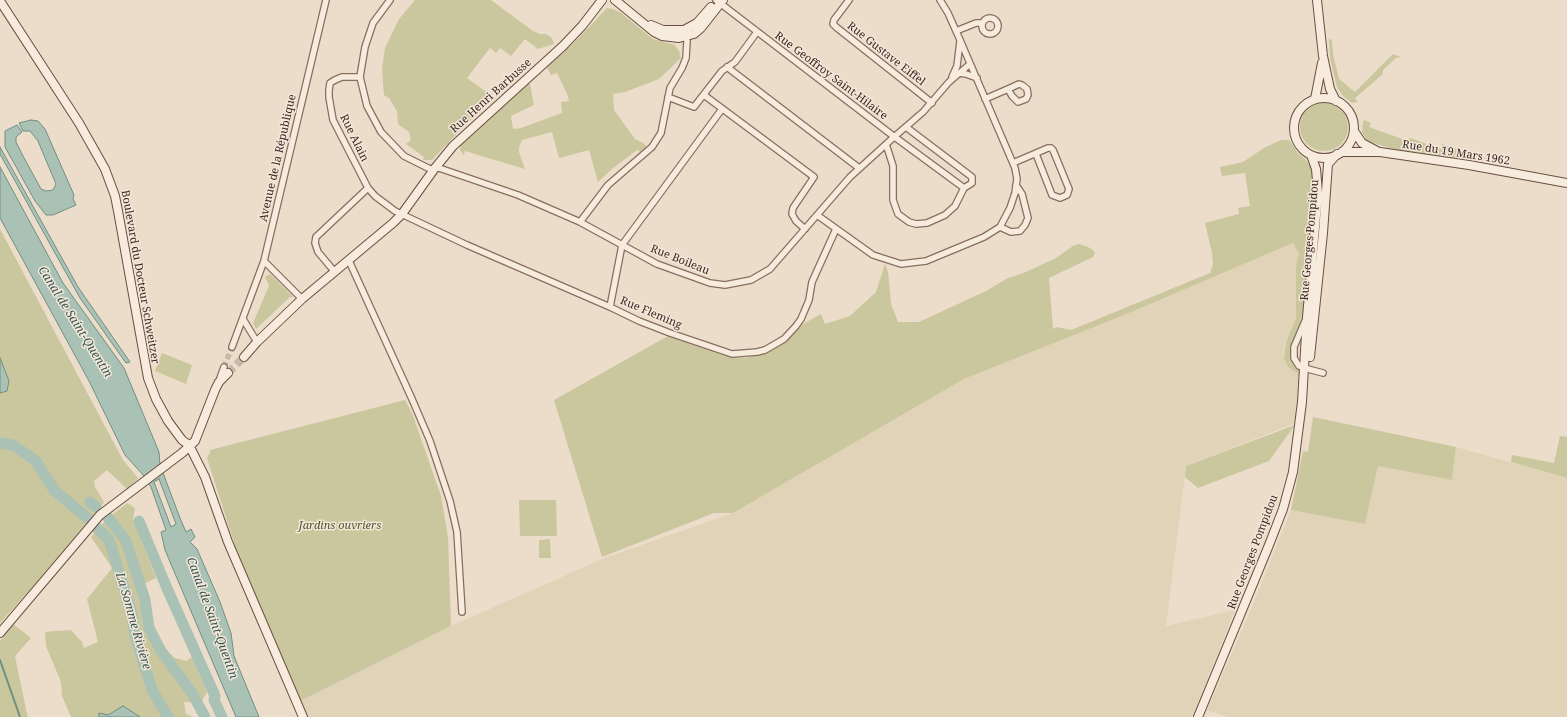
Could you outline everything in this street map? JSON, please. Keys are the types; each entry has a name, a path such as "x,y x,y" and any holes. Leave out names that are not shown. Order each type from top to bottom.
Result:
{"street":[{"name":"Avenue de la République","path":"232,347 264,260 326,0"},
{"path":"360,77 365,47 373,23 390,0"},
{"name":"Rue Henri Barbusse","path":"334,271 389,228 402,214 435,168 458,141 568,41 582,26 602,0"},
{"path":"615,0 654,32 671,38 685,36 719,1"},
{"name":"Rue Gustave Eiffel","path":"849,0 834,20 833,24 932,103"},
{"path":"817,215 873,255 901,264 926,261 984,237 1000,227 1010,208 1016,185 1016,174 1013,163 977,78 940,0"},
{"path":"1317,0 1323,56 1330,89 1336,101"},
{"name":"Boulevard du Docteur Schweitzer","path":"0,1 79,123 105,169 115,196 148,378 156,399 168,421 182,440 189,445 205,477 228,542 303,717"},
{"name":"Rue Geoffroy Saint-Hilaire","path":"719,1 894,137 964,188"},
{"path":"956,31 976,23 982,23"},
{"path":"668,97 694,107 722,71 735,62 757,32"},
{"path":"580,222 608,185 652,147 661,133 670,88 686,58 685,36"},
{"name":"Rue Boileau","path":"949,82 957,66 960,40"},
{"path":"1315,99 1323,56"},
{"name":"Rue Boileau","path":"360,77 367,106 381,132 404,156 430,169 439,168 518,195 580,222 657,264 710,283 725,285 751,280 770,269 859,168 932,103 949,82 970,64"},
{"path":"727,68 859,168"},
{"path":"959,73 977,78"},
{"name":"Rue Alain","path":"360,77 342,78 330,83 329,97 333,120 368,188 375,196 402,214"},
{"path":"985,99 1008,89"},
{"path":"704,95 814,178 793,208 792,214 796,221 805,229"},
{"path":"1322,98 1336,101 1345,107 1353,120 1354,130 1352,139 1348,146 1340,153 1329,157 1311,155 1298,143 1294,127 1296,118 1300,110 1307,103 1315,99 1322,98"},
{"path":"610,307 622,245 722,108"},
{"path":"886,144 893,166 893,200 898,214 908,222 916,224 927,223 945,215 955,206 964,188 972,184 972,176 906,127"},
{"path":"1354,130 1362,143 1380,152"},
{"path":"1013,163 1051,148 1069,189 1067,195 1060,198 1052,195 1036,154"},
{"name":"Rue du 19 Mars 1962","path":"1340,153 1380,152 1469,165 1567,182"},
{"name":"Rue Georges Pompidou","path":"1198,717 1283,509 1293,472 1324,226 1328,164 1340,153"},
{"name":"Rue Georges Pompidou","path":"1306,369 1307,317 1318,193 1316,168 1311,155"},
{"path":"1000,227 1011,232 1020,230 1025,225 1028,218 1022,194 1016,185"},
{"path":"244,357 302,299 334,271 318,252 315,243 316,237 368,188"},
{"name":"Rue Fleming","path":"402,214 467,245 670,333 732,354 757,352 773,346 784,339 801,319 809,300 812,282 836,229"},
{"path":"264,260 302,299"},
{"path":"347,262 350,263 412,399 430,441 448,493 457,532 462,612"},
{"path":"243,319 258,342"},
{"path":"1306,369 1323,373"},
{"path":"0,633 100,515 170,462 195,440 219,382 226,370"}],"shaded area":[{"path":"1293,243 1299,254 1296,265 1296,318 1285,343 1284,359 1288,367 1300,375 1295,423 1186,466 1166,626 1235,610 1192,717 307,717 300,701 451,626 607,557 733,513 964,379 1129,313"},
{"path":"1456,447 1567,478 1567,717 1228,717 1207,710 1252,607 1291,510 1365,524 1378,466 1452,480"}],"green space":[{"path":"415,0 491,0 533,31 540,34 546,34 552,38 554,44 538,49 525,39 511,56 500,48 496,53 490,48 467,78 495,98 461,129 432,160 423,160 424,157 406,144 411,140 409,132 398,124 397,111 389,98 384,95 382,68 385,48 399,19"},
{"path":"607,8 621,13 653,39 675,45 679,51 681,58 659,79 625,92 613,94 614,110 635,139 647,147 641,152 637,150 598,182 589,150 559,158 552,132 522,140 519,152 525,169 465,151 464,155 460,150 461,143 529,79 534,105 511,116 513,129 521,128 562,113 561,102 569,101 568,96 557,73 551,75 547,67 573,44"},
{"path":"1329,39 1332,40 1333,54 1339,79 1355,92 1393,54 1401,57 1396,58 1383,70 1383,74 1355,98 1358,102 1352,103 1342,95 1337,87 1330,59"},
{"path":"1319,103 1329,103 1338,107 1344,113 1348,122 1348,132 1344,141 1338,147 1329,151 1319,151 1310,147 1304,141 1300,132 1300,122 1304,113 1310,107"},
{"path":"1364,120 1371,123 1369,127 1408,141 1410,138 1441,149 1442,144 1510,166 1465,153 1464,158 1459,159 1393,149 1367,141 1362,132"},
{"path":"1281,140 1289,140 1298,153 1311,167 1313,176 1305,307 1290,354 1293,362 1300,370 1300,375 1288,367 1284,359 1286,342 1296,318 1296,265 1299,254 1293,243 1129,313 964,379 733,513 714,513 602,557 554,400 668,336 724,356 744,358 766,353 775,349 788,339 803,324 821,314 825,324 850,316 876,292 885,264 888,272 891,304 898,322 919,322 986,291 1006,279 1026,272 1056,258 1073,246 1079,244 1088,247 1095,253 1093,257 1049,278 1053,329 1057,327 1071,330 1210,273 1213,264 1212,253 1205,223 1239,214 1238,208 1250,206 1245,173 1222,176 1220,167 1243,162 1264,148"},
{"path":"0,229 123,460 138,478 127,489 107,470 94,481 95,487 104,502 36,583 0,623"},
{"path":"270,274 293,297 290,297 256,329 253,323 269,286 265,277"},
{"path":"162,353 192,365 186,384 155,371"},
{"name":"Jardins ouvriers","path":"405,400 412,413 441,496 448,537 451,626 300,701 236,549 207,458 210,450"},
{"path":"1313,417 1456,447 1452,480 1378,466 1365,524 1291,510 1303,451 1308,452"},
{"path":"1295,425 1269,461 1198,488 1185,477 1186,466"},
{"path":"1560,436 1567,437 1567,478 1511,462 1512,455 1554,463"},
{"path":"519,500 556,500 557,536 520,536"},
{"path":"127,503 135,508 133,519 156,578 144,584 149,603 152,626 163,648 175,658 186,661 192,657 207,692 201,703 184,702 186,714 193,717 71,717 62,696 61,682 46,646 45,632 56,631 71,630 82,642 84,648 98,642 87,599 112,568 91,537 105,521"},
{"path":"550,539 551,558 539,558 539,540"},
{"path":"13,624 31,638 15,656 28,717 0,717 0,641"}],"water":[{"path":"31,120 38,121 45,129 74,195 73,199 76,205 53,215 46,215 35,201 5,147 5,131 17,125 22,132 16,137 16,142 41,189 46,191 53,190 56,184 38,141 30,131 23,131 19,123"},
{"path":"0,147 78,287 130,362 126,363 80,298 0,154"},
{"name":"Canal de Saint-Quentin","path":"0,167 63,283 124,368 159,452 160,465 180,518 186,532 191,529 195,537 190,542 197,549 220,602 231,633 234,656 259,717 236,717 165,550 161,532 166,530 151,487 145,477 125,455 89,381 0,218","holes":["159,479 176,524 171,527 154,482"]},
{"path":"0,358 9,381 7,391 0,393"},
{"path":"123,706 140,717 99,717 99,713 108,715"}],"waterway":[{"name":"La Somme Rivière","path":"0,443 13,445 36,461 54,490 91,521"},
{"path":"90,502 96,507"},
{"path":"106,515 126,541 145,600 149,628 161,651 192,693 205,717"},
{"path":"139,521 215,696 214,700 222,717"},
{"name":"La Somme Rivière","path":"96,527 109,540 132,614 135,635 152,690 168,717"},
{"path":"0,660 20,717"}],"tunnel":[{"path":"224,367 232,347"},
{"path":"228,373 244,357"}]}
